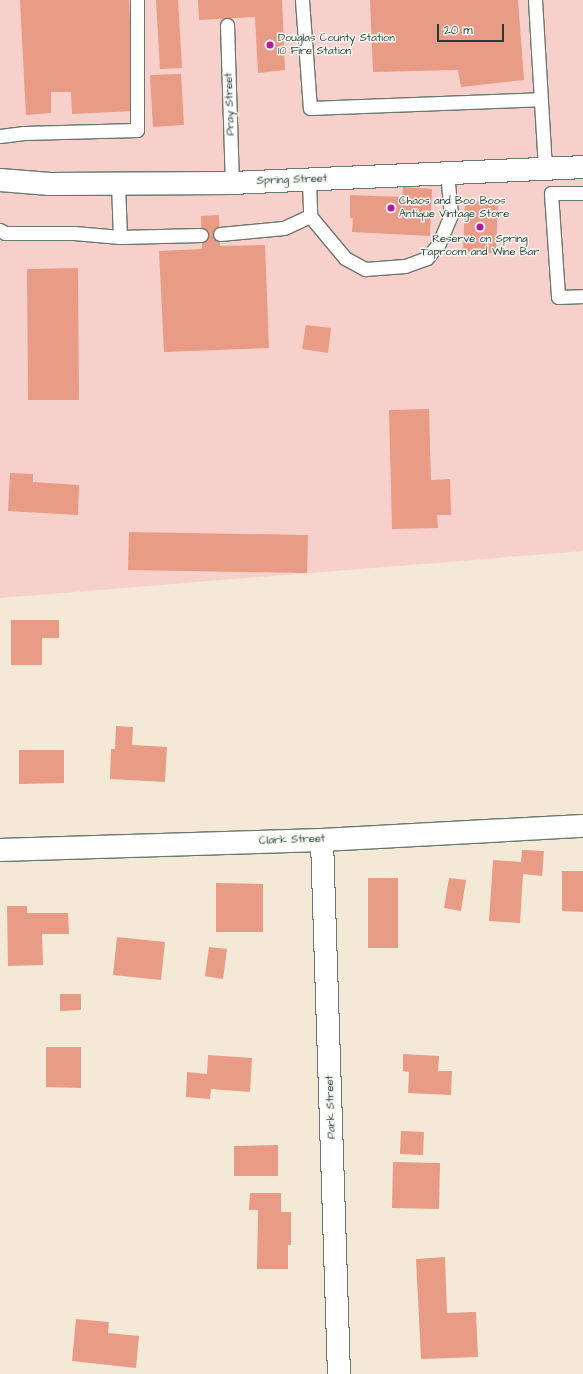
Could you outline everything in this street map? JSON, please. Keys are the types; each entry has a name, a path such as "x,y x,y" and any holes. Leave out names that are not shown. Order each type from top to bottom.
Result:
{"street":[{"name":"Spring Street","path":"0,180 50,184 232,183 583,167"},
{"name":"Clark Street","path":"0,850 322,840 583,826"},
{"name":"Park Street","path":"322,840 339,1374"}],"lane":[{"path":"0,136 24,133 137,130 137,0"},
{"path":"302,0 310,108 540,99"},
{"path":"535,0 545,169"},
{"name":"Pray Street","path":"227,25 232,183"},
{"path":"309,180 310,216 345,258 365,269 404,266 427,258 439,244 451,216 447,173"},
{"path":"118,183 120,237"},
{"path":"583,193 551,193 558,297 583,296"},
{"path":"220,234 284,228 310,216"},
{"path":"2,235 74,233 120,237 201,235"}],"shaded area":[{"path":"0,0 583,0 583,551 0,598"}],"building":[{"path":"20,0 129,0 134,111 72,114 71,92 51,92 51,113 26,115"},
{"path":"156,0 178,0 182,68 160,69"},
{"name":"Douglas County Station 10 Fire Station","path":"198,0 282,0 285,70 258,73 255,17 199,20"},
{"path":"370,0 518,0 524,80 461,87 458,70 373,72"},
{"path":"181,74 184,125 153,127 150,75"},
{"name":"Chaos and Boo Boos Antique Vintage Store","path":"403,187 432,189 430,236 352,232 353,218 350,218 350,195 402,197"},
{"name":"Reserve on Spring Taproom and Wine Bar","path":"465,201 498,202 496,253 463,252"},
{"path":"219,215 220,246 265,245 269,348 164,352 159,251 202,249 201,216"},
{"path":"78,268 79,400 28,400 27,269"},
{"path":"306,325 331,328 328,353 302,349"},
{"path":"429,409 431,480 450,479 451,515 437,515 438,528 392,529 389,410"},
{"path":"10,473 33,474 33,482 79,485 78,515 8,511"},
{"path":"129,532 308,535 307,573 128,570"},
{"path":"11,620 59,620 59,638 42,638 42,665 11,665"},
{"path":"116,726 133,727 132,745 167,747 165,782 110,779 111,749 115,749"},
{"path":"19,750 64,750 64,783 19,784"},
{"path":"522,850 544,851 542,876 523,874 520,923 489,921 493,860 521,862"},
{"path":"562,871 583,871 583,912 562,911"},
{"path":"368,878 398,878 398,948 368,948"},
{"path":"449,878 466,880 461,911 444,908"},
{"path":"216,883 263,884 263,932 216,932"},
{"path":"7,906 27,906 27,913 68,913 69,934 42,934 43,965 8,966"},
{"path":"117,937 165,942 161,980 113,975"},
{"path":"209,947 227,949 223,979 205,976"},
{"path":"60,994 81,994 81,1010 60,1011"},
{"path":"46,1047 81,1047 81,1088 46,1087"},
{"path":"403,1054 439,1056 438,1071 452,1071 451,1095 408,1093 409,1072 403,1071"},
{"path":"208,1055 252,1058 250,1092 211,1089 210,1099 186,1097 187,1072 207,1074"},
{"path":"401,1131 424,1132 423,1155 400,1154"},
{"path":"278,1145 278,1176 234,1176 234,1146"},
{"path":"393,1162 440,1163 439,1209 392,1208"},
{"path":"250,1193 281,1193 281,1212 291,1212 291,1245 288,1245 288,1269 257,1269 258,1210 249,1210"},
{"path":"445,1257 447,1313 476,1312 478,1357 421,1359 416,1259"},
{"path":"76,1319 109,1322 108,1333 139,1336 136,1368 72,1361"}],"place":[{"name":"Douglas County Station 10 Fire Station","path":"270,45"},
{"name":"Chaos and Boo Boos Antique Vintage Store","path":"391,208"},
{"name":"Reserve on Spring Taproom and Wine Bar","path":"480,227"}]}
